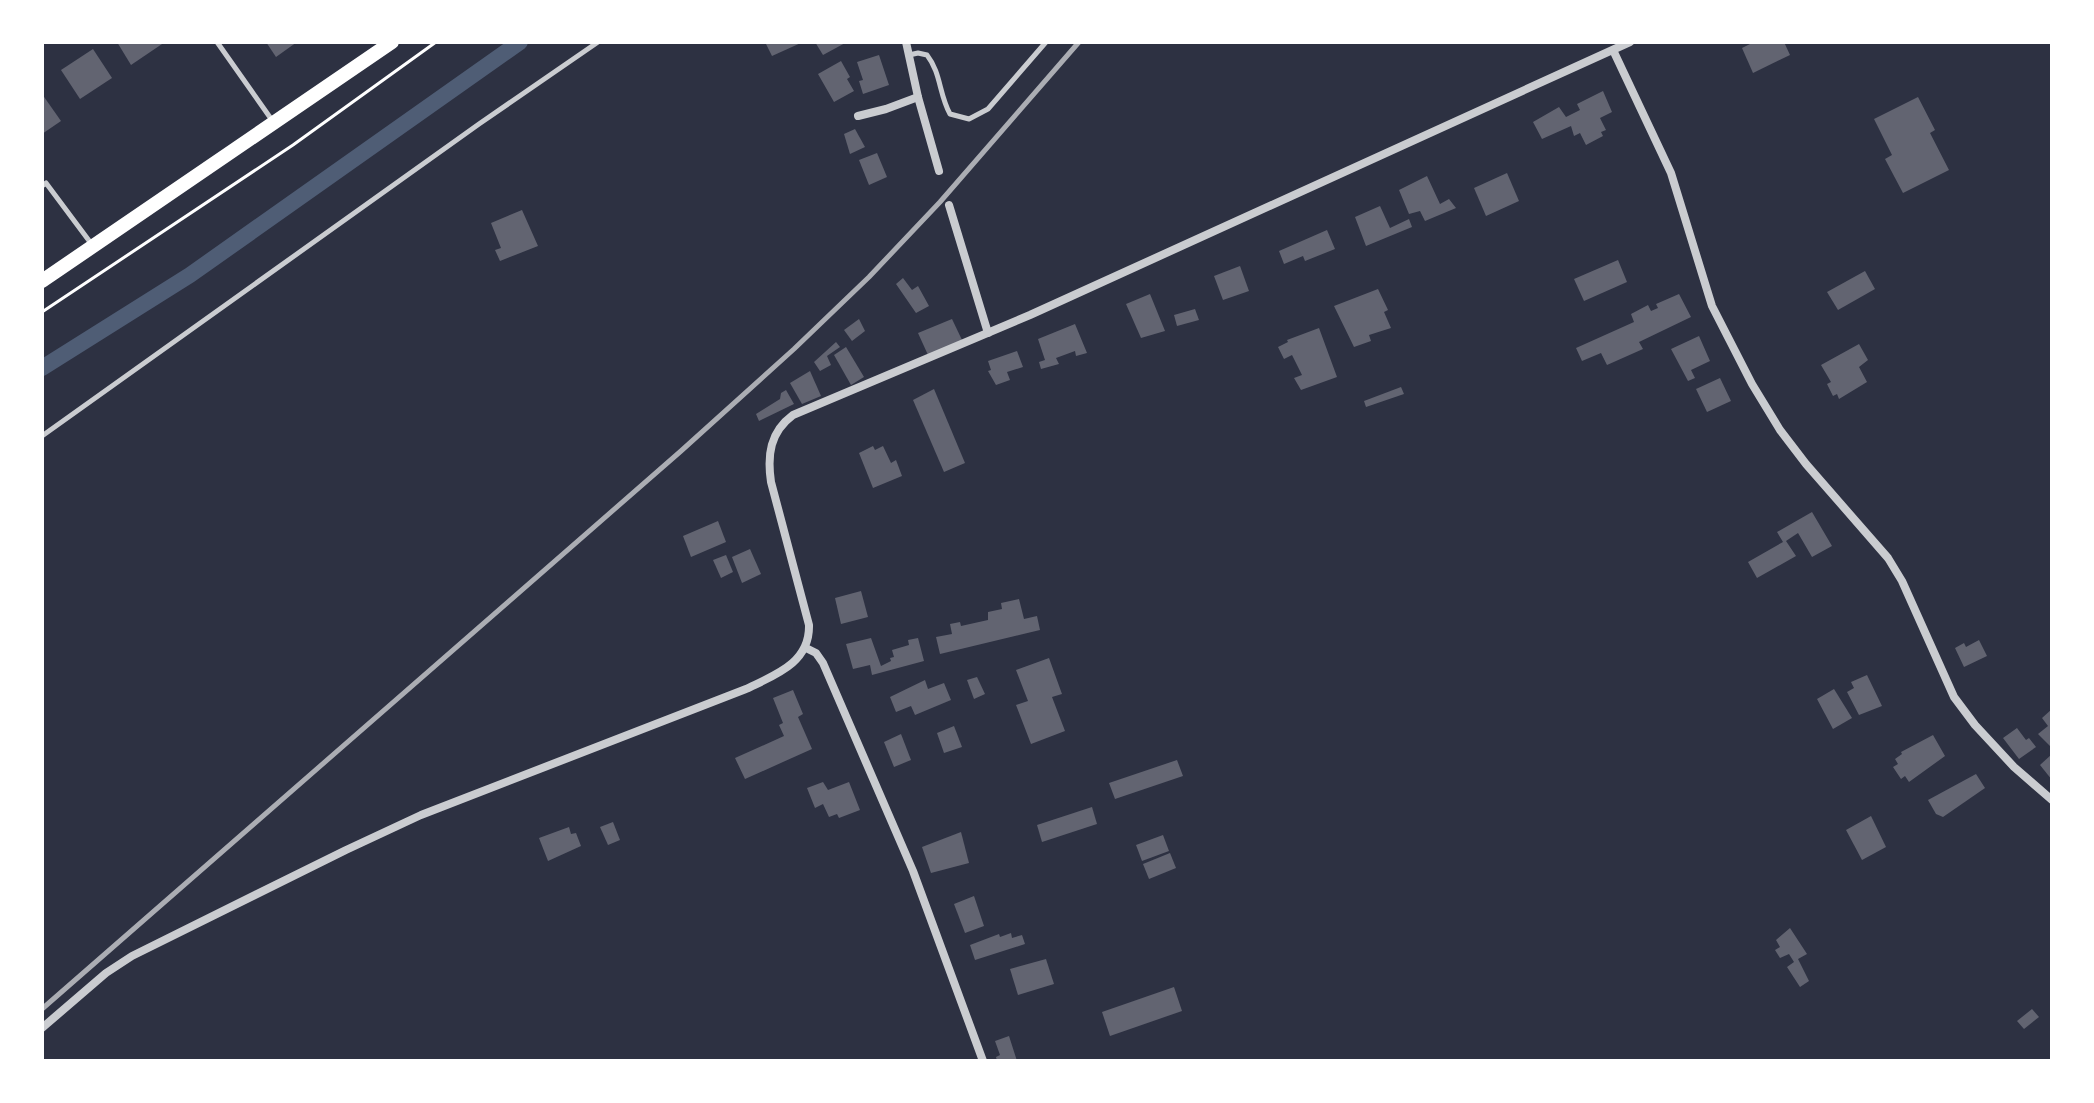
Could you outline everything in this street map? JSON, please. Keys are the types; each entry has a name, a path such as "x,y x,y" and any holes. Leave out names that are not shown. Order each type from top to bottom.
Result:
{"main road":[{"path":"42,281 388,43"}],"street":[{"path":"906,42 939,171"},
{"path":"42,1028 106,973 163,939 421,815 746,689 795,662 806,648 809,625 770,470 771,444 777,431 793,415 988,333 1630,42"},
{"path":"1613,50 1671,173 1695,260 1712,306 1752,384 1780,430 1806,464 1888,558 1902,581 1954,697 2014,767 2052,800"},
{"path":"858,116 918,97"},
{"path":"949,205 988,333"},
{"path":"806,648 816,653 823,663 913,871 983,1061"}],"lane":[{"path":"217,42 274,123"},
{"path":"42,436 598,42"},
{"path":"908,55 927,55 939,74 943,102 950,114 969,119 988,109 1046,42"},
{"path":"42,186 46,183 93,247"}],"path":[{"path":"42,312 293,145 436,42"}],"building":[{"path":"117,42 165,42 131,65"},
{"path":"266,42 297,42 276,57"},
{"path":"765,42 803,42 772,56"},
{"path":"815,42 847,42 823,55"},
{"path":"1754,42 1784,42 1790,55 1753,73 1742,48"},
{"path":"93,49 112,78 80,99 61,70"},
{"path":"879,55 889,85 863,94 859,81 863,80 857,62"},
{"path":"841,61 854,91 834,102 818,74"},
{"path":"1603,91 1612,112 1600,118 1606,130 1601,132 1603,136 1586,145 1580,133 1574,136 1571,126 1542,139 1533,122 1559,107 1566,117 1580,110 1577,104"},
{"path":"42,94 61,121 42,134"},
{"path":"1918,97 1935,130 1930,133 1949,170 1903,193 1885,159 1892,155 1874,119"},
{"path":"855,129 865,147 850,154 844,134"},
{"path":"877,153 887,177 869,185 859,160"},
{"path":"1507,173 1519,201 1486,216 1474,188"},
{"path":"1427,176 1440,204 1449,199 1456,208 1425,221 1420,211 1409,214 1399,190"},
{"path":"1380,206 1390,228 1409,219 1412,227 1366,246 1355,217"},
{"path":"522,210 538,246 500,261 495,250 501,248 491,223"},
{"path":"1327,230 1335,249 1305,261 1303,256 1284,264 1279,251"},
{"path":"1618,260 1627,282 1584,301 1574,279"},
{"path":"1240,266 1249,291 1223,300 1214,276"},
{"path":"1865,271 1875,289 1838,310 1827,292"},
{"path":"903,278 912,290 918,286 929,306 916,313 896,284"},
{"path":"1378,289 1388,310 1384,312 1391,328 1369,335 1371,341 1354,347 1334,306"},
{"path":"1150,294 1165,331 1141,338 1126,304"},
{"path":"1679,294 1691,317 1639,342 1643,349 1607,365 1601,353 1582,361 1576,348 1634,322 1631,314 1648,305 1651,311 1658,308 1656,304"},
{"path":"1195,309 1199,320 1177,326 1174,315"},
{"path":"859,319 865,331 852,341 844,330"},
{"path":"952,319 962,340 928,355 918,333"},
{"path":"1075,324 1087,353 1076,356 1075,351 1056,358 1059,364 1041,369 1039,362 1045,360 1038,339"},
{"path":"1319,328 1337,377 1301,390 1294,378 1302,375 1292,355 1284,359 1278,347 1287,340"},
{"path":"1699,336 1710,361 1691,370 1695,378 1688,381 1671,349"},
{"path":"836,342 840,347 827,356 831,365 820,371 814,362"},
{"path":"1859,344 1868,360 1859,367 1867,382 1839,399 1837,394 1833,396 1827,384 1831,382 1821,365"},
{"path":"846,347 864,377 851,385 834,355"},
{"path":"1017,351 1023,367 1007,372 1010,380 996,385 988,371 991,370 988,361"},
{"path":"810,371 821,396 802,404 790,383"},
{"path":"1720,378 1731,401 1707,412 1696,389"},
{"path":"1401,387 1404,394 1366,407 1364,401"},
{"path":"934,389 965,463 944,472 913,400"},
{"path":"786,390 794,404 759,421 756,414 780,399 781,393"},
{"path":"873,446 875,450 883,446 891,463 896,460 902,476 873,488 859,453"},
{"path":"1812,512 1832,546 1812,557 1798,533 1786,541 1796,556 1757,578 1748,562 1783,542 1777,532"},
{"path":"718,521 726,542 691,557 683,536"},
{"path":"750,549 761,574 742,583 732,557"},
{"path":"726,555 733,572 721,578 713,560"},
{"path":"861,591 868,617 841,624 835,598"},
{"path":"1019,599 1024,619 1037,616 1040,630 940,654 936,637 952,634 950,624 960,622 961,626 988,620 988,612 1002,609 1001,603"},
{"path":"871,638 881,666 894,657 892,650 909,645 908,640 918,638 924,661 872,675 870,665 853,669 846,644"},
{"path":"1979,640 1987,656 1964,667 1955,648 1964,643 1966,647"},
{"path":"1049,658 1062,694 1052,697 1065,731 1031,744 1016,705 1028,701 1016,670"},
{"path":"1867,675 1882,706 1859,715 1847,692 1854,688 1851,682"},
{"path":"977,677 985,694 974,699 967,680"},
{"path":"925,680 928,689 944,683 951,700 915,715 911,706 896,712 890,697"},
{"path":"1834,689 1852,718 1833,729 1817,699"},
{"path":"793,690 803,714 798,717 812,749 745,779 735,758 784,736 779,725 783,723 773,698"},
{"path":"2052,709 2052,748 2038,734 2048,726 2042,718"},
{"path":"954,726 962,747 944,753 937,733"},
{"path":"2017,728 2036,747 2019,759 2003,738"},
{"path":"901,734 911,760 894,767 884,742"},
{"path":"1933,735 1945,756 1909,782 1905,776 1901,779 1893,767 1898,764 1895,759 1901,752"},
{"path":"2052,754 2052,780 2040,765"},
{"path":"1177,760 1183,776 1115,799 1109,783"},
{"path":"1976,774 1985,788 1943,817 1936,814 1928,800"},
{"path":"823,782 828,790 849,782 860,810 839,818 837,814 829,817 823,804 815,808 807,788"},
{"path":"1092,807 1097,824 1042,842 1037,825"},
{"path":"1871,816 1886,847 1862,860 1846,830"},
{"path":"613,822 620,840 608,845 600,827"},
{"path":"569,827 571,834 576,833 581,846 548,861 539,838"},
{"path":"961,832 969,863 931,873 922,847"},
{"path":"1163,835 1169,851 1142,861 1136,845"},
{"path":"1170,853 1176,868 1149,879 1143,864"},
{"path":"974,896 984,926 965,933 954,904"},
{"path":"1790,928 1807,954 1798,959 1809,981 1800,987 1787,967 1794,962 1789,954 1780,958 1775,950 1780,947 1776,940"},
{"path":"1011,933 1012,938 1022,935 1025,944 975,960 970,945 999,934 1000,937"},
{"path":"1046,959 1054,984 1018,995 1010,969"},
{"path":"1174,987 1182,1011 1110,1036 1102,1012"},
{"path":"2032,1009 2039,1017 2024,1029 2017,1021"},
{"path":"1009,1036 1017,1061 997,1061 996,1057 1000,1055 995,1041"}],"waterway":[{"path":"42,368 190,275 520,42"}],"railway":[{"path":"42,1009 794,349 869,277 940,202 1079,42"}]}
